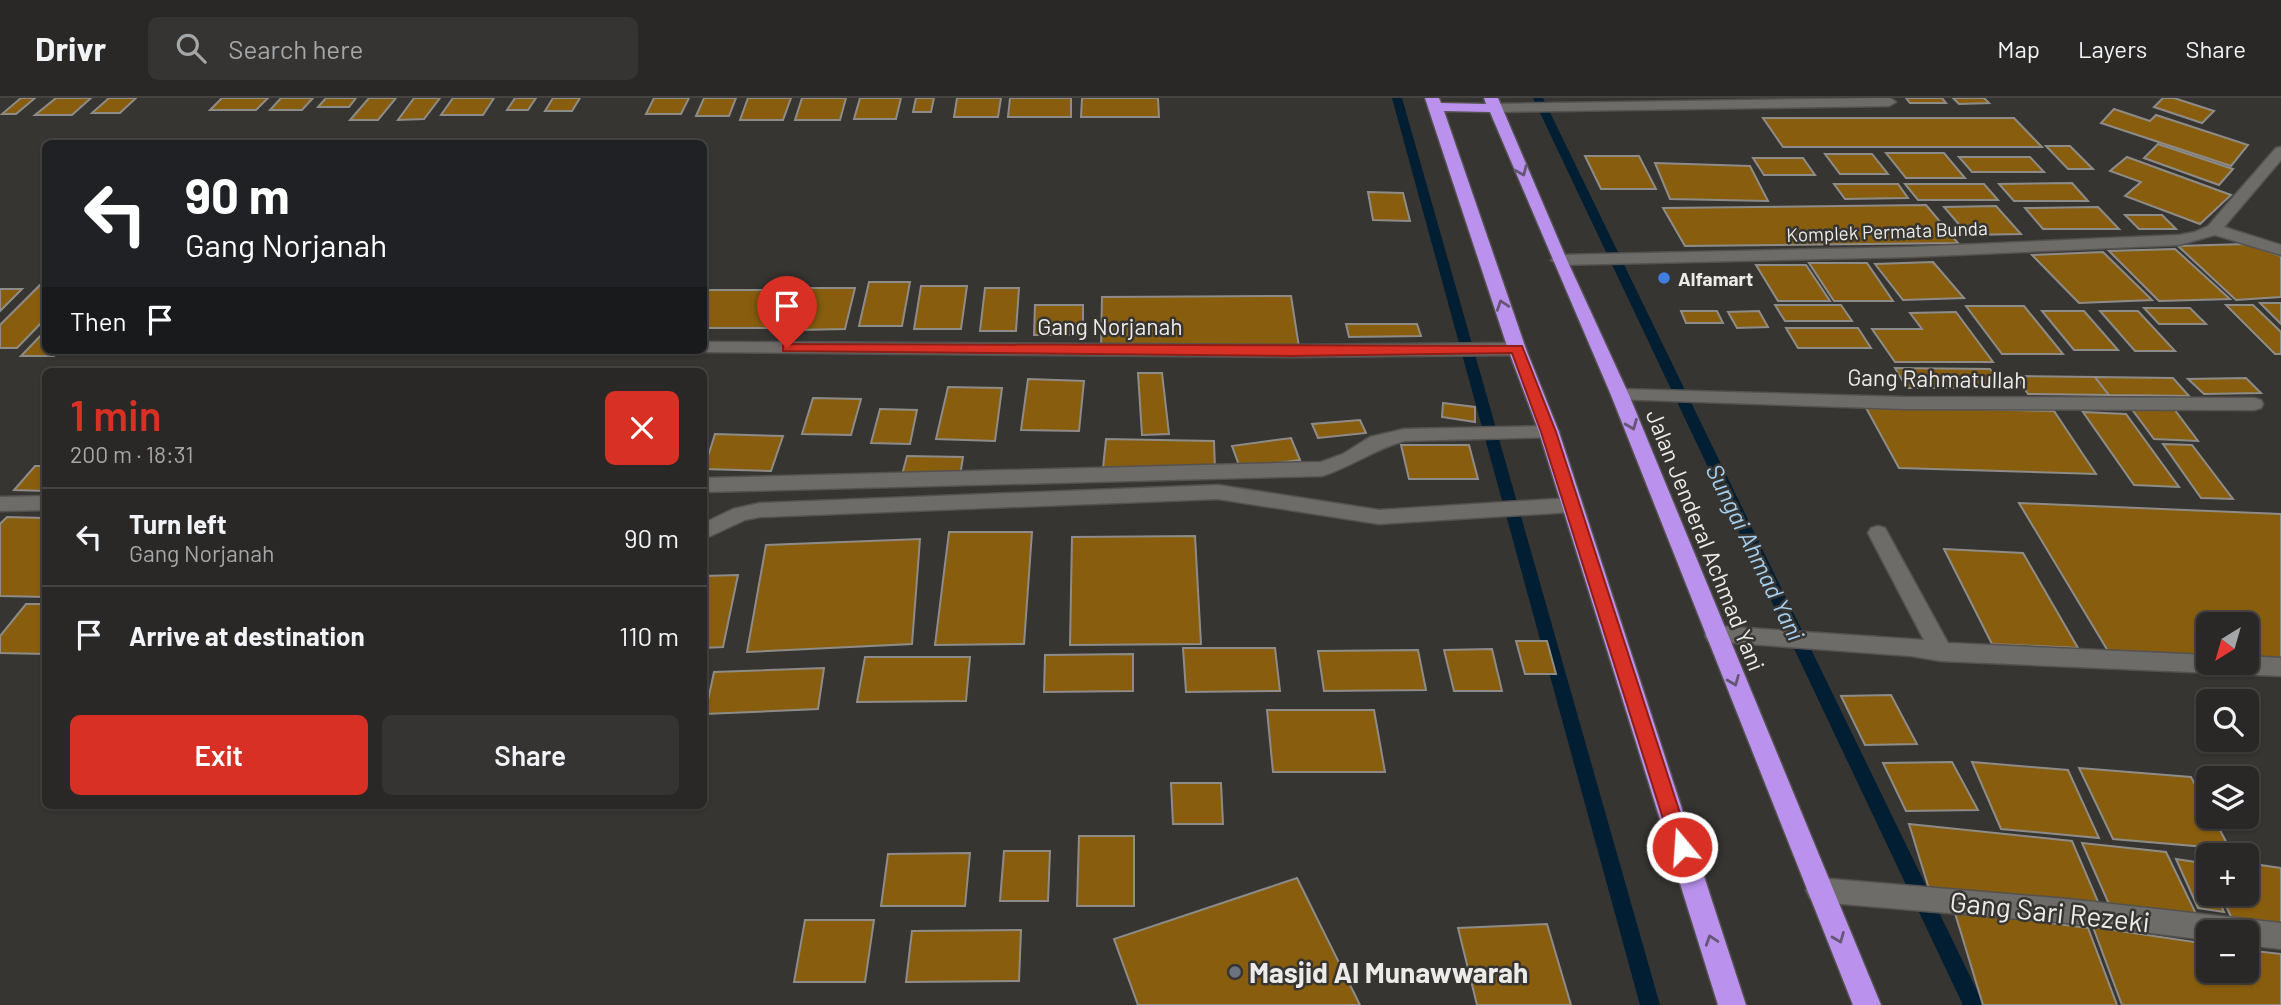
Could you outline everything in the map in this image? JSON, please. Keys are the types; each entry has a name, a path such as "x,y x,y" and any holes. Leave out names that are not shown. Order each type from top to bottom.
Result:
{"highway":[{"path":"1493,103 1434,103 1517,349 1549,432 1732,1005"},
{"name":"Jalan Jenderal Achmad Yani","path":"1493,103 1620,395 1867,1005"}],"street":[{"path":"1493,103 1534,108 1889,102"},
{"path":"2281,151 2214,229 2281,250"},
{"name":"Komplek Permata Bunda","path":"1559,260 1910,252 2166,241 2200,236 2214,229"},
{"name":"Gang Norjanah","path":"707,348 1290,351 1517,349"},
{"name":"Gang Rahmatullah","path":"1620,395 1905,403 2254,404"},
{"path":"707,485 1322,469 1350,459 1377,442 1404,435 1549,432"},
{"path":"707,530 740,514 760,510 1218,492 1379,517 1572,505"},
{"path":"0,504 42,503"},
{"path":"1878,533 1941,652"},
{"path":"1716,635 1941,652 2281,667"},
{"name":"Gang Sari Rezeki","path":"1819,890 2068,911 2281,936"}],"building":[{"path":"21,98 35,98 16,114 2,114"},
{"path":"56,98 91,98 72,115 35,115"},
{"path":"109,98 136,98 120,113 92,113"},
{"path":"222,98 268,98 256,110 210,110"},
{"path":"281,98 313,98 302,110 270,110"},
{"path":"326,98 356,98 349,107 318,107"},
{"path":"369,98 396,98 378,120 350,120"},
{"path":"414,98 440,98 424,119 398,120"},
{"path":"453,98 494,98 483,115 441,115"},
{"path":"515,98 536,98 528,110 507,110"},
{"path":"553,98 580,98 572,111 545,111"},
{"path":"654,98 689,98 681,114 646,114"},
{"path":"704,98 736,98 729,116 696,116"},
{"path":"748,98 791,98 783,120 740,120"},
{"path":"802,98 846,98 840,120 795,120"},
{"path":"860,98 901,98 896,119 854,119"},
{"path":"916,98 934,98 931,112 913,112"},
{"path":"957,98 1001,98 998,117 954,117"},
{"path":"1010,98 1071,98 1071,117 1008,117"},
{"path":"1082,98 1158,98 1159,117 1081,117"},
{"path":"1906,98 1942,98 1946,103 1910,103"},
{"path":"1953,98 1984,98 1989,103 1959,104"},
{"path":"2163,98 2174,98 2214,111 2202,123 2154,107"},
{"path":"2114,109 2150,121 2156,115 2248,145 2231,166 2101,123"},
{"path":"1763,118 2014,118 2042,147 1783,147"},
{"path":"2158,144 2233,169 2219,185 2144,158"},
{"path":"2046,146 2070,146 2093,169 2068,169"},
{"path":"1886,153 1944,153 1965,178 1906,178"},
{"path":"1825,154 1872,154 1888,174 1840,174"},
{"path":"1585,156 1639,156 1656,189 1601,189"},
{"path":"1959,157 2030,157 2044,172 1972,172"},
{"path":"2127,157 2231,195 2200,224 2125,196 2141,182 2110,171"},
{"path":"1753,158 1803,158 1815,175 1764,175"},
{"path":"1655,163 1750,166 1768,201 1670,199"},
{"path":"2072,183 2088,201 2014,201 1999,184"},
{"path":"1834,184 1898,184 1908,198 1845,199"},
{"path":"1905,184 1984,184 1998,200 1918,200"},
{"path":"1368,192 1403,193 1410,221 1373,220"},
{"path":"1926,205 1958,243 1685,246 1663,208"},
{"path":"1996,206 2021,234 1968,235 1944,207"},
{"path":"2098,207 2119,229 2043,229 2025,208"},
{"path":"2125,215 2162,215 2176,229 2139,229"},
{"path":"2246,244 2281,256 2281,297 2236,300 2178,246"},
{"path":"2175,249 2230,299 2159,301 2109,251"},
{"path":"2103,252 2152,300 2079,303 2032,255"},
{"path":"1933,262 1964,298 1903,300 1875,264"},
{"path":"1809,263 1867,263 1893,301 1834,301"},
{"path":"1756,265 1806,265 1830,301 1778,301"},
{"path":"869,282 910,282 902,326 859,326"},
{"path":"42,283 42,322 17,348 0,348 0,325"},
{"path":"921,286 967,286 961,329 914,329"},
{"path":"809,288 855,288 845,329 798,330"},
{"path":"985,288 1019,288 1016,331 980,331"},
{"path":"0,289 22,289 0,311"},
{"path":"707,290 788,290 777,328 707,328"},
{"path":"1291,296 1299,347 1101,348 1102,297"},
{"path":"2260,303 2281,303 2281,324"},
{"path":"1035,305 1083,305 1083,335 1034,335"},
{"path":"1775,305 1841,305 1852,321 1785,321"},
{"path":"2226,305 2253,305 2281,332 2281,354 2275,354"},
{"path":"1966,306 2024,306 2063,354 2002,354"},
{"path":"2144,308 2190,308 2206,324 2159,324"},
{"path":"1681,311 1717,311 1723,323 1686,323"},
{"path":"1759,311 1768,327 1737,328 1728,312"},
{"path":"2042,311 2084,311 2118,350 2074,350"},
{"path":"2100,311 2138,311 2175,351 2135,351"},
{"path":"1956,312 1993,362 1895,362 1872,329 1922,329 1910,313"},
{"path":"1346,324 1417,324 1421,336 1349,337"},
{"path":"1786,328 1858,328 1871,348 1798,348"},
{"path":"42,334 42,354 56,354 54,356 21,356"},
{"path":"1895,368 1990,369 2004,388 1907,388"},
{"path":"1138,373 1162,373 1169,434 1142,435"},
{"path":"2016,376 2095,377 2109,395 2028,394"},
{"path":"2095,377 2173,378 2189,396 2109,395"},
{"path":"2246,378 2261,393 2204,394 2188,379"},
{"path":"1028,379 1084,381 1079,431 1021,430"},
{"path":"948,387 1002,388 995,441 936,439"},
{"path":"813,398 861,399 851,435 802,434"},
{"path":"1443,403 1475,407 1475,422 1442,417"},
{"path":"2128,404 2171,405 2198,441 2154,439"},
{"path":"1865,406 2054,411 2096,474 1899,468"},
{"path":"880,409 917,410 910,444 871,443"},
{"path":"2083,412 2126,414 2179,487 2134,485"},
{"path":"1360,420 1366,433 1318,438 1312,424"},
{"path":"715,434 783,436 771,471 707,469 707,459"},
{"path":"1291,438 1300,460 1240,468 1232,446"},
{"path":"1106,439 1214,441 1215,471 1103,468"},
{"path":"2163,444 2192,445 2233,499 2201,498"},
{"path":"1401,445 1469,445 1478,479 1409,479"},
{"path":"907,456 963,457 960,476 902,475"},
{"path":"35,466 42,466 42,491 14,490"},
{"path":"2019,503 2281,514 2281,659 2259,658 2259,612 2196,612 2196,655 2108,651"},
{"path":"7,517 42,518 42,597 0,596 0,524"},
{"path":"949,532 1032,532 1024,644 935,645"},
{"path":"1195,536 1201,644 1070,645 1072,537"},
{"path":"920,539 912,644 747,652 766,545"},
{"path":"1944,549 2023,553 2078,648 1992,644"},
{"path":"738,575 723,647 707,648 707,576"},
{"path":"26,604 42,604 42,654 0,653 0,636"},
{"path":"1516,641 1547,641 1556,674 1525,674"},
{"path":"1183,648 1275,648 1280,691 1186,692"},
{"path":"1492,649 1502,691 1454,691 1444,650"},
{"path":"1418,650 1426,690 1324,691 1318,651"},
{"path":"1133,654 1133,691 1044,692 1045,655"},
{"path":"865,657 970,657 966,701 857,702"},
{"path":"824,668 818,709 707,714 714,672"},
{"path":"1891,695 1917,744 1865,745 1841,696"},
{"path":"1267,710 1374,710 1385,772 1273,772"},
{"path":"1952,762 1978,810 1906,811 1883,763"},
{"path":"1972,762 2068,770 2099,838 2001,829"},
{"path":"2079,768 2191,777 2196,786 2196,829 2219,829 2227,843 2196,843 2196,846 2113,839"},
{"path":"1171,783 1221,783 1223,824 1173,824"},
{"path":"1909,824 2072,841 2102,911 1930,892"},
{"path":"1079,836 1134,836 1134,906 1077,906"},
{"path":"2082,843 2166,852 2199,920 2112,911"},
{"path":"1004,851 1050,851 1048,901 1000,901"},
{"path":"970,853 965,906 881,906 888,854"},
{"path":"2176,859 2196,862 2196,904"},
{"path":"2259,865 2281,868 2281,925 2231,917 2226,906 2259,906"},
{"name":"Masjid Al Munawwarah","path":"1297,878 1360,1005 1138,1005 1114,939"},
{"path":"2197,906 2221,906 2224,912"},
{"path":"1954,910 2088,928 2117,1005 1983,1005"},
{"path":"805,920 874,920 865,982 794,982"},
{"path":"1547,924 1571,1005 1477,1005 1458,928"},
{"path":"2093,927 2196,942 2196,983 2259,983 2259,951 2281,954 2281,1005 2122,1005"},
{"path":"1021,930 1019,981 906,982 912,931"}],"waterway":[{"name":"Sungai Ahmad Yani","path":"1397,98 1650,1005"},
{"name":"Sungai Ahmad Yani","path":"1538,98 1974,1005"}],"place":[{"name":"Alfamart","path":"1664,278"},
{"name":"Masjid Al Munawwarah","path":"1235,972"}],"route":[{"path":"787,348 1290,351 1517,349 1549,432 1682,847"}]}
